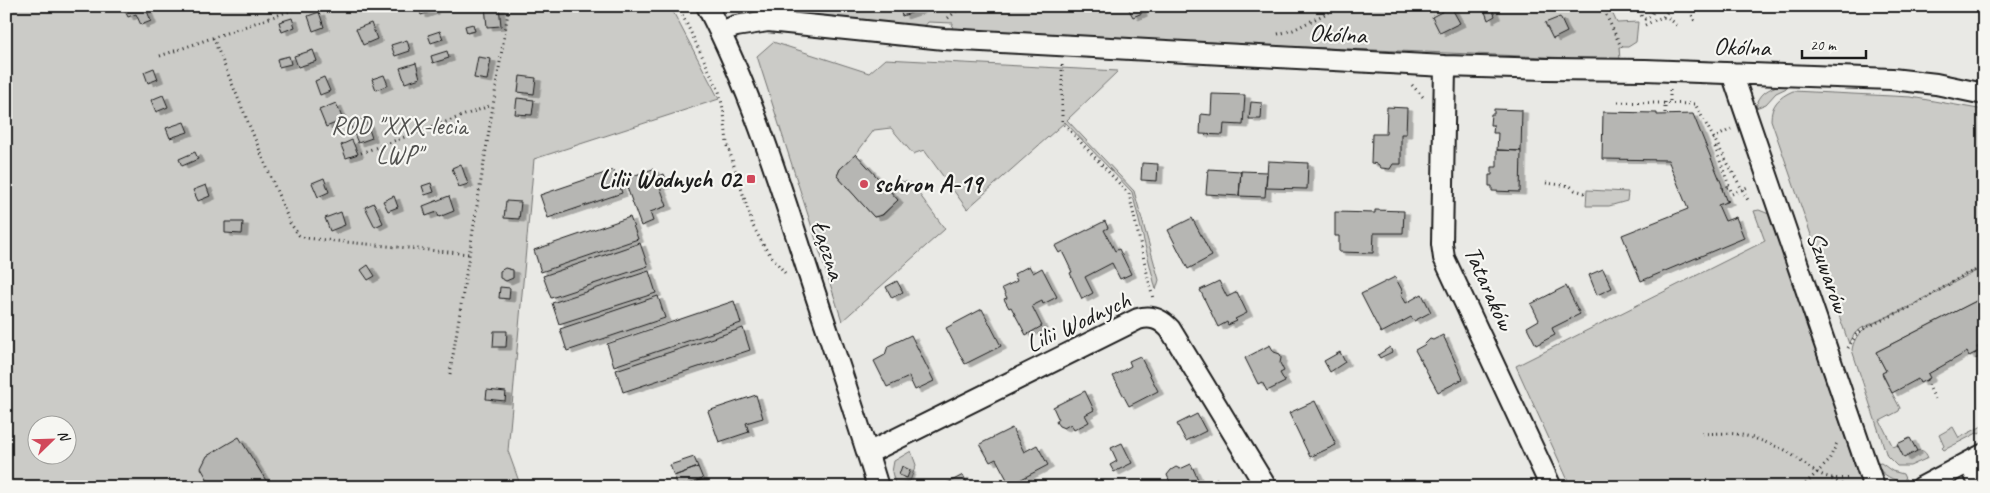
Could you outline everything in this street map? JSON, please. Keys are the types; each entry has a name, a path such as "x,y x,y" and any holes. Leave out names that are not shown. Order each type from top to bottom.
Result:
{"street":[{"path":"707,6 720,32"},
{"name":"Okólna","path":"720,32 736,26 768,21 944,39 1445,66 1892,79 1936,84 1984,94"},
{"name":"Łączna","path":"720,32 746,92 775,170 878,487"},
{"name":"Tataraków","path":"1445,66 1442,244 1444,258 1552,487"},
{"name":"Szuwarów","path":"1732,73 1872,481"},
{"name":"Lilii Wodnych","path":"868,454 1138,319 1151,318 1162,321 1170,330 1266,487"},
{"path":"1922,487 1976,458 1981,487"}],"path":[{"path":"160,56 304,6"},
{"path":"450,374 509,6"},
{"path":"678,6 719,91 724,113 727,142 753,226 765,248 789,278"},
{"path":"1274,34 1293,30 1341,6"},
{"path":"1602,6 1622,47 1625,70"},
{"path":"1637,6 1644,19 1651,16 1656,6"},
{"path":"1645,25 1663,17 1672,6"},
{"path":"1688,6 1696,24"},
{"path":"1663,17 1671,18 1679,28"},
{"path":"948,19 958,20"},
{"path":"213,38 290,223 299,235 305,238 469,254"},
{"path":"1062,64 1062,122 1129,194 1154,300"},
{"path":"1410,82 1427,100"},
{"path":"1618,102 1694,104 1749,202"},
{"path":"1665,102 1665,115"},
{"path":"361,153 492,105"},
{"path":"1712,139 1736,126"},
{"path":"1712,139 1732,194 1768,179"},
{"path":"1546,183 1570,186 1575,190 1585,193"},
{"path":"1722,189 1730,186"},
{"path":"1847,350 1856,335 1865,328 1913,306 1964,275 1984,268"},
{"path":"1974,353 1984,374"},
{"path":"1926,380 1935,399"},
{"path":"1802,487 1828,462 1849,414"},
{"path":"1702,434 1730,432 1752,436 1787,450 1818,473 1847,487"},
{"path":"1824,476 1835,479 1872,481"}],"green space":[{"name":"ROD \"XXX-lecia LWP\"","path":"6,6 670,6 719,99 534,159 508,451 521,487 6,487 6,246 10,249 6,243"},
{"path":"771,6 1609,6 1617,23 1638,22 1636,42 1628,47 1619,47 1620,60 955,33 952,29 953,23 928,22 924,27 918,29 772,12"},
{"path":"773,42 869,73 885,59 1118,71 1067,120 1134,191 1159,280 1156,290 1132,192 1065,122 967,209 924,150 913,154 891,128 874,130 856,154 840,169 837,176 874,217 883,215 898,200 891,192 901,181 911,183 945,229 842,321 757,56"},
{"path":"1782,84 1793,85 1776,93 1766,104 1756,108 1759,99 1765,92"},
{"path":"1793,91 1911,97 1984,110 1984,267 1964,275 1913,305 1862,328 1855,333 1849,344 1771,120 1772,110 1777,102"},
{"path":"1587,190 1628,192 1627,201 1609,206 1586,206"},
{"path":"1759,210 1769,214 1862,487 1571,487 1516,366 1765,241 1754,211"},
{"path":"1984,268 1984,297 1876,352 1886,371 1882,374 1900,408 1899,411 1880,421 1893,447 1898,445 1904,457 1921,450 1924,451 1928,458 1910,466 1897,466 1887,456 1852,350 1854,341 1868,326 1912,307 1956,281"},
{"path":"1984,425 1984,431 1979,434 1977,433 1944,450 1942,448 1944,446 1939,435 1953,427 1959,438"},
{"path":"911,451 916,465 910,481 895,484 892,472 894,461"},
{"path":"1881,463 1892,471 1903,474 1906,481 1893,479 1885,474 1876,464"}],"building":[{"path":"145,6 151,21 141,25 136,14 128,17 123,7"},
{"path":"418,6 431,6 433,11 421,15"},
{"path":"485,6 499,6 501,26 487,27"},
{"path":"899,6 919,6 920,10 902,16"},
{"path":"1127,6 1139,6 1142,13 1133,17"},
{"path":"1491,6 1495,16 1488,20 1484,9"},
{"path":"1451,7 1460,23 1440,33 1432,17"},
{"path":"319,12 324,27 313,31 308,16"},
{"path":"1560,17 1567,32 1553,39 1545,23"},
{"path":"292,18 295,27 282,32 279,22"},
{"path":"371,23 377,39 363,45 356,29"},
{"path":"473,24 475,31 467,33 465,26"},
{"path":"440,31 443,39 431,43 428,35"},
{"path":"407,40 410,51 395,56 391,45"},
{"path":"313,50 317,61 298,67 294,56"},
{"path":"447,51 449,58 433,63 431,56"},
{"path":"289,56 291,64 279,67 277,59"},
{"path":"478,57 491,59 487,80 474,78"},
{"path":"416,63 420,78 405,83 400,68"},
{"path":"154,68 158,79 148,83 144,72"},
{"path":"384,75 388,85 376,90 372,79"},
{"path":"520,76 536,78 534,94 518,92"},
{"path":"324,77 330,91 320,95 315,81"},
{"path":"1212,94 1245,95 1243,125 1224,124 1223,135 1200,134 1201,114 1211,115"},
{"path":"163,95 168,107 156,112 151,100"},
{"path":"517,98 534,100 532,115 515,114"},
{"path":"1251,102 1262,103 1261,119 1249,119"},
{"path":"336,103 343,120 326,127 319,110"},
{"path":"1387,107 1407,108 1406,134 1401,134 1401,164 1393,164 1390,169 1381,168 1378,164 1371,163 1372,134 1386,134"},
{"path":"1494,109 1522,110 1521,151 1497,150 1498,133 1493,133 1494,125 1490,125 1491,114 1494,114"},
{"path":"1603,112 1657,113 1657,115 1693,114 1722,185 1726,200 1729,201 1718,205 1725,221 1736,217 1744,238 1641,281 1622,235 1688,209 1668,160 1602,159"},
{"path":"365,118 372,138 358,143 350,124"},
{"path":"184,122 188,132 170,138 166,128"},
{"path":"352,140 358,154 346,158 341,145"},
{"path":"1497,150 1521,151 1520,192 1492,191 1492,186 1489,186 1489,175 1492,175 1492,167 1497,167"},
{"path":"195,152 198,159 182,166 179,159"},
{"name":"schron A-19","path":"856,154 898,200 882,215 874,217 837,176 840,169"},
{"path":"1268,161 1308,163 1307,189 1266,188"},
{"path":"1142,163 1158,164 1157,181 1141,180"},
{"path":"461,164 468,184 459,187 452,168"},
{"path":"653,169 657,177 664,174 668,184 660,187 667,206 650,212 653,221 641,226 624,179"},
{"path":"1208,169 1241,171 1239,196 1206,194"},
{"path":"614,170 622,193 548,218 540,195"},
{"path":"1241,171 1267,172 1265,197 1239,196"},
{"path":"324,178 329,192 318,197 312,183"},
{"path":"431,183 434,192 425,195 422,186"},
{"path":"206,185 210,196 198,201 193,190"},
{"path":"394,196 398,207 388,211 383,201"},
{"path":"449,196 454,211 439,217 437,212 426,216 423,206"},
{"path":"506,201 521,202 519,219 504,218"},
{"path":"374,203 383,223 375,227 365,207"},
{"path":"1375,210 1404,211 1403,233 1374,233 1373,253 1339,252 1339,236 1335,236 1335,212 1375,213"},
{"path":"341,212 345,225 330,231 325,218"},
{"path":"630,217 638,239 541,272 534,250"},
{"path":"1192,218 1212,256 1188,269 1168,230"},
{"path":"1105,221 1108,228 1104,230 1115,251 1119,249 1131,274 1120,279 1112,263 1085,277 1093,293 1082,299 1062,251 1059,253 1055,246"},
{"path":"225,222 243,222 242,234 225,233"},
{"path":"640,243 648,266 551,298 543,276"},
{"path":"368,265 375,276 368,280 361,270"},
{"path":"1029,266 1033,273 1042,268 1057,297 1043,304 1042,301 1032,306 1042,326 1026,335 1011,307 1009,308 1004,299 1007,298 1002,288 1017,281 1014,274"},
{"path":"505,268 513,270 513,278 506,281 500,278 500,271"},
{"path":"1603,269 1612,288 1597,295 1589,275"},
{"path":"649,271 656,293 559,324 552,303"},
{"path":"1395,277 1403,292 1401,294 1406,303 1422,294 1431,312 1414,321 1411,317 1381,333 1361,294"},
{"path":"897,281 903,292 892,298 886,287"},
{"path":"1219,281 1227,297 1237,292 1247,313 1235,319 1237,321 1228,325 1227,322 1218,327 1200,290"},
{"path":"1566,286 1580,314 1552,328 1555,335 1536,345 1527,327 1539,320 1531,304"},
{"path":"500,287 510,288 509,299 499,298"},
{"path":"658,296 665,318 567,351 560,329"},
{"path":"1984,297 1984,344 1977,347 1979,351 1969,356 1967,352 1928,374 1930,378 1920,383 1918,379 1892,393 1882,373 1886,371 1876,352"},
{"path":"734,301 741,323 614,366 607,344"},
{"path":"982,309 1001,346 965,364 946,328"},
{"path":"743,328 750,350 623,392 616,370"},
{"path":"494,331 507,331 506,347 493,347"},
{"path":"911,335 934,381 915,390 909,377 887,387 874,361 885,355 888,346"},
{"path":"1443,335 1463,379 1438,392 1415,350 1430,339 1433,340"},
{"path":"1270,345 1274,352 1280,354 1280,363 1284,371 1280,373 1285,382 1267,391 1262,382 1258,384 1245,358"},
{"path":"1390,347 1392,352 1380,358 1378,355"},
{"path":"1340,352 1345,362 1330,372 1324,361"},
{"path":"1140,356 1158,391 1129,406 1113,376 1131,366 1129,361"},
{"path":"487,390 506,392 505,401 486,399"},
{"path":"1085,391 1094,410 1085,415 1089,422 1074,430 1071,424 1064,428 1059,426 1056,422 1058,418 1053,407"},
{"path":"756,395 763,418 746,423 749,432 719,442 708,411"},
{"path":"1315,401 1336,445 1310,457 1289,413"},
{"path":"1197,414 1206,431 1186,441 1177,424"},
{"path":"1012,428 1024,452 1037,445 1048,465 1010,485 996,459 990,462 980,444"},
{"path":"239,437 270,487 212,487 201,468 207,456"},
{"path":"1910,438 1917,451 1904,458 1897,444"},
{"path":"1122,443 1132,463 1114,472 1110,465 1117,461 1111,448"},
{"path":"694,457 698,467 674,476 670,465"},
{"path":"1191,464 1201,486 1217,478 1222,487 1172,487 1167,475 1171,470 1176,467 1180,469"},
{"path":"902,466 910,470 907,478 899,475"},
{"path":"698,467 703,479 678,487 674,476"},
{"path":"963,475 969,487 940,487"}],"place":[{"name":"Lilii Wodnych 02","path":"751,179"},
{"name":"schron A-19","path":"864,184"}]}
